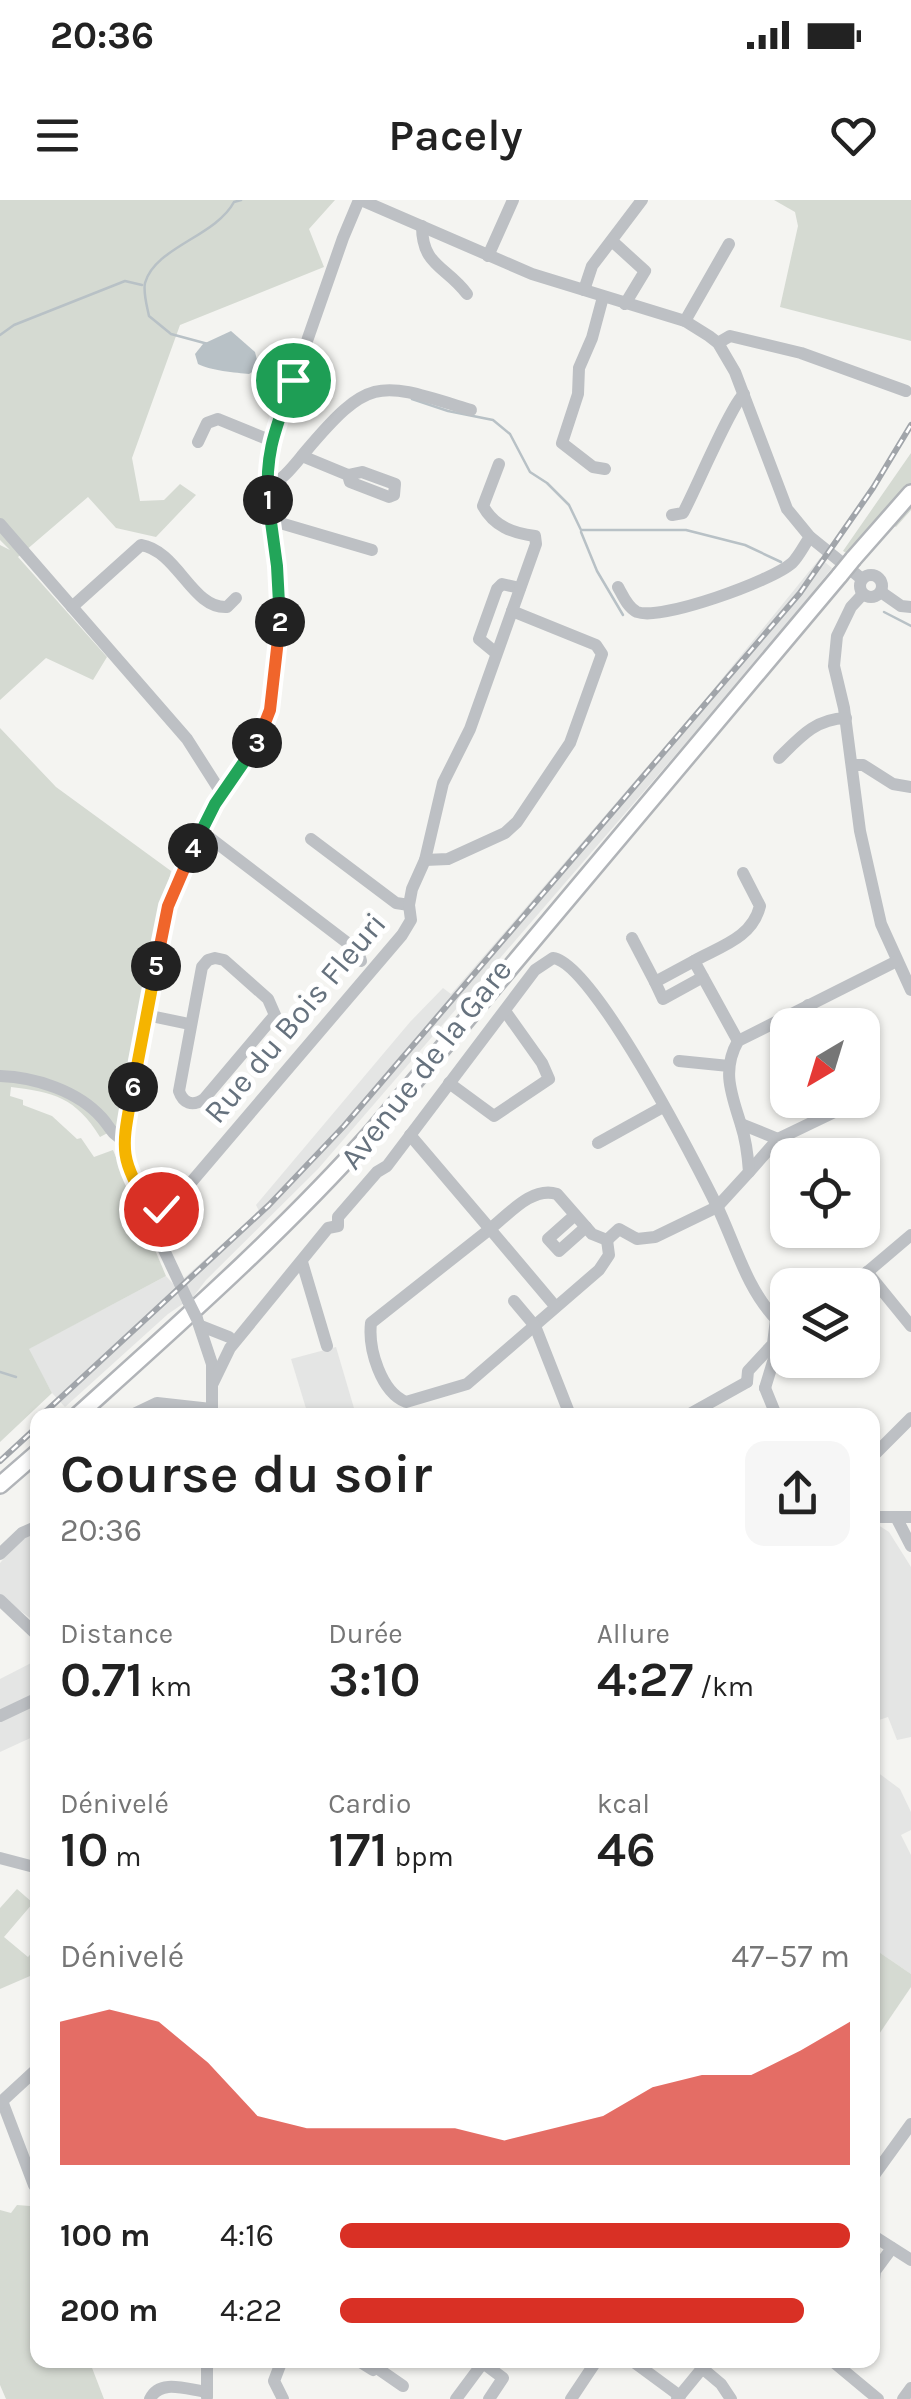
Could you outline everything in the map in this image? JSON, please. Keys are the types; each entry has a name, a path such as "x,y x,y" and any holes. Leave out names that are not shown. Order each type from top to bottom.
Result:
{"main road":[{"path":"86,1408 249,1262 327,1182 911,493"},
{"path":"0,1486 30,1459"}],"street":[{"path":"229,1346 215,1356 164,1250 159,1216 130,1177 124,1140 168,906 201,831 260,737 276,672 280,603 266,467 342,238 360,200 488,256 602,297 685,321 718,343 744,394 787,509 810,537 862,586 872,597 883,586 879,578 870,574 862,586 846,616 834,651 834,666 846,718 860,831 881,924 911,989"},
{"path":"488,256 513,200"},
{"path":"584,290 592,266 642,200"},
{"path":"422,226 426,254 432,263 456,279 467,294"},
{"path":"612,240 645,272 624,304"},
{"path":"685,321 730,244"},
{"path":"602,297 592,338 579,368 578,394 562,444 593,466 605,469"},
{"path":"718,343 730,336 772,345 906,390"},
{"path":"267,487 280,480 330,422 362,394 387,388 471,410"},
{"path":"672,516 683,513 730,420 735,402 744,394"},
{"path":"198,442 207,422 218,419 272,440"},
{"path":"302,456 348,475"},
{"name":"Rue du Bois Fleuri","path":"159,1216 412,920 409,906 442,783 470,728 536,544 535,536 513,533 490,518 483,506 499,464"},
{"path":"270,520 372,550"},
{"path":"0,524 188,739 222,794"},
{"path":"618,588 633,610 662,612 754,586 793,562 810,537"},
{"path":"72,607 141,546 160,551 206,602 227,608 236,598"},
{"path":"496,652 479,639 497,589 502,584 520,588"},
{"path":"881,592 898,604 911,606"},
{"path":"424,860 448,859 505,833 517,822 570,743 602,654 596,645 512,611"},
{"path":"779,758 815,724 846,718"},
{"path":"852,765 862,765 893,784 911,787"},
{"path":"201,831 358,951 362,962"},
{"path":"311,839 396,904 409,906"},
{"path":"655,982 749,932 760,906 743,873"},
{"path":"632,938 663,999 702,977"},
{"path":"215,958 224,960 274,1006 272,1021 198,1104 182,1100 179,1090 189,1024 202,967 215,958"},
{"name":"Avenue de la Gare","path":"229,1346 245,1332 377,1172 387,1166 541,964 553,958 564,961 580,975 605,1008 663,1108"},
{"path":"749,1172 741,1124 729,1090 729,1066 738,1041 897,960"},
{"path":"694,961 738,1041"},
{"path":"448,1084 494,1116 548,1079 542,1063 504,1011"},
{"path":"146,1015 189,1024"},
{"path":"679,1061 729,1066"},
{"path":"0,1076 66,1092 101,1116 114,1135 124,1140"},
{"path":"598,1143 663,1108 718,1206 751,1284 770,1305"},
{"path":"741,1124 782,1138 823,1118"},
{"path":"410,1135 556,1306"},
{"path":"607,1240 619,1229 636,1239 656,1236 718,1206 770,1150"},
{"path":"541,1192 557,1194 592,1234 607,1240 610,1255 599,1270 460,1387 406,1402 392,1393 385,1382 371,1324 541,1192"},
{"path":"575,1215 548,1239 558,1252 586,1228"},
{"path":"872,1268 911,1235"},
{"path":"302,1262 327,1346"},
{"path":"880,1288 911,1326"},
{"path":"514,1301 535,1326 567,1408"},
{"path":"210,1342 224,1333 229,1346 213,1384"},
{"path":"210,1342 212,1408"},
{"path":"747,1382 748,1371 770,1351"},
{"path":"765,1388 770,1378"},
{"path":"747,1382 756,1389 765,1388"},
{"path":"701,1408 747,1382"},
{"path":"765,1388 773,1408"},
{"path":"147,1408 157,1403 188,1408"},
{"path":"880,1449 911,1418"},
{"path":"880,1517 911,1517"},
{"path":"896,1517 911,1546"},
{"path":"0,1554 30,1530"},
{"path":"0,1600 30,1628"},
{"path":"0,1716 30,1702"},
{"path":"0,1858 30,1866"},
{"path":"30,2075 1,2102 30,2175"},
{"path":"880,2167 911,2124"},
{"path":"880,2240 911,2260"},
{"path":"880,2264 892,2248"},
{"path":"150,2399 163,2386 207,2396 207,2368"},
{"path":"279,2368 274,2382 283,2399"},
{"path":"385,2368 403,2386"},
{"path":"456,2399 479,2368"},
{"path":"489,2399 503,2378 492,2368"},
{"path":"571,2399 592,2368"},
{"path":"640,2368 678,2398 703,2368"},
{"path":"709,2368 731,2399"},
{"path":"841,2368 878,2399"},
{"path":"903,2399 911,2388"}],"shaded area":[{"path":"0,200 335,200 309,229 324,267 180,325 132,458 140,501 164,500 180,484 196,495 156,537 116,528 88,497 18,557 107,657 93,680 46,658 0,700 0,545 10,550 0,540"},
{"path":"774,200 911,200 911,341 780,307 798,226 795,212"},
{"path":"231,331 255,352 259,368 249,374 198,364 195,354 203,344"},
{"path":"911,453 911,510 896,527 881,516 848,554 843,551"},
{"path":"820,558 832,568 773,642 318,1169 193,1297 168,1314 65,1407 52,1393 28,1349 166,1276 175,1286 259,1211 256,1205 410,1022 443,988 451,994 703,702"},
{"path":"0,728 56,787 171,871 119,1127 100,1137 82,1113 63,1099 11,1087 10,1096 52,1116 77,1139 81,1138 94,1157 113,1150 166,1276 29,1349 52,1393 36,1408 30,1408 30,1414 0,1442"},
{"path":"336,1347 354,1408 306,1408 291,1359"},
{"path":"880,1526 889,1532 911,1567 911,1737 897,1740 888,1717 880,1720"},
{"path":"30,1535 30,1618 0,1596 0,1563"},
{"path":"30,1664 30,1738 0,1752 0,1679"},
{"path":"880,1774 900,1789 911,1812 911,1830 901,1835 911,1855 911,1974 880,1953"},
{"path":"17,1889 30,1900 30,1907 4,1937 30,1955 30,1976 0,1989 0,1908"},
{"path":"880,1953 911,1974 911,1987 880,2033"},
{"path":"17,2205 30,2206 30,2368 92,2368 104,2399 6,2399 0,2385 0,2210 11,2213"}],"waterway":[{"path":"208,344 171,334 149,316 145,283 160,260 241,200"},
{"path":"0,335 14,325 125,281 142,285"},
{"path":"257,363 290,370"},
{"path":"412,399 493,420 510,434 530,472 569,505 581,530 686,530 745,545 781,562"},
{"path":"581,532 597,571 623,615"},
{"path":"884,612 911,626"},
{"path":"0,1372 16,1377"}],"railway":[{"path":"50,1408 269,1205 344,1126 800,593 873,488 911,425"},
{"path":"0,1461 30,1433"}],"route":[{"path":"161,1209 153,1210 130,1177 124,1152 125,1124 168,906 176,883 215,804 250,757 270,710 280,646 280,603 266,467 293,380"}]}
